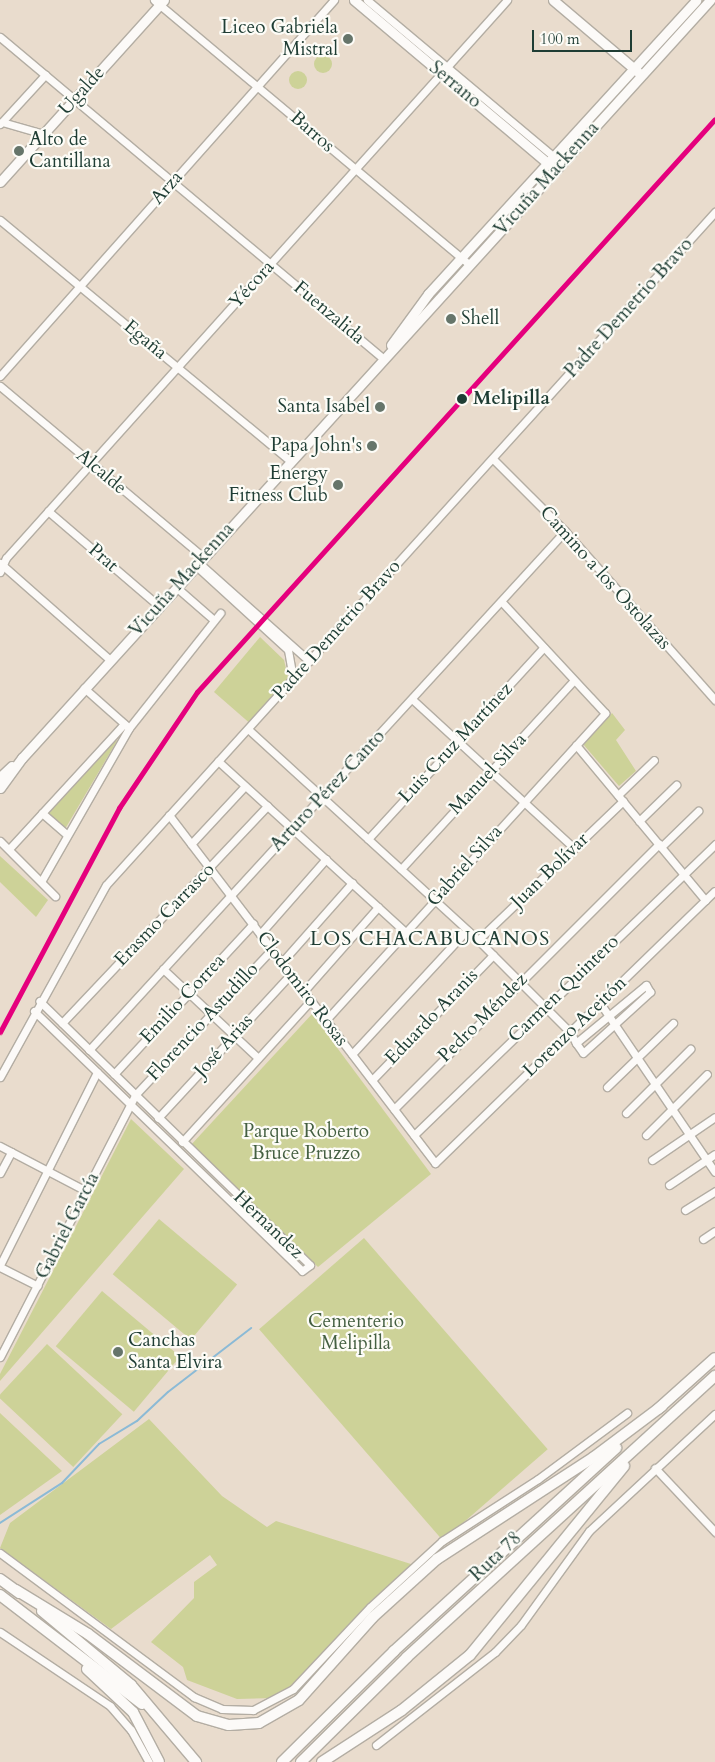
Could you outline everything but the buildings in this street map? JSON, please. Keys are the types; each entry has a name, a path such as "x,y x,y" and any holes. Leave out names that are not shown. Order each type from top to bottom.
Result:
{"highway":[{"name":"Ruta 78","path":"282,1762 394,1652 715,1358"},
{"name":"Ruta 78","path":"301,1762 407,1657 715,1376"},
{"path":"0,1579 88,1634 196,1716 228,1725 259,1723 299,1700 373,1617 437,1559 588,1460 662,1406"},
{"path":"322,1762 408,1705 470,1655 660,1426"},
{"path":"16,1590 123,1676 196,1762"},
{"path":"0,1595 120,1698 144,1729 159,1762"},
{"path":"12,1605 125,1689 191,1762"}],"main road":[{"name":"Serrano","path":"354,0 444,70 559,166"},
{"path":"553,0 642,75"},
{"name":"Vicuña Mackenna","path":"382,358 414,310 696,0"},
{"name":"Vicuña Mackenna","path":"0,788 22,758 84,688 382,358 710,0"},
{"name":"Ugalde","path":"0,182 75,100 160,2"},
{"name":"Vicuña Mackenna","path":"0,776 22,758"}],"street":[{"name":"Arza","path":"0,376 334,0"},
{"name":"Serrano","path":"367,0 444,70"},
{"name":"Yécora","path":"1,567 48,511 507,0"},
{"name":"Barros","path":"160,2 468,264"},
{"name":"Fuenzalida","path":"0,37 382,358"},
{"path":"44,134 1,123 46,75"},
{"name":"Padre Demetrio Bravo","path":"0,1077 94,901 293,677 493,459 715,212"},
{"name":"Egaña","path":"0,220 290,461"},
{"name":"Alcalde","path":"0,386 91,463 309,661"},
{"name":"Camino a los Ostolazas","path":"493,459 564,531 715,700"},
{"name":"Prat","path":"48,511 158,606"},
{"name":"Arturo Pérez Canto","path":"89,1050 413,700 564,531"},
{"name":"Alcalde","path":"199,562 288,650 293,677"},
{"path":"1,567 110,660"},
{"path":"176,587 214,620"},
{"path":"502,602 574,680"},
{"path":"9,849 126,726 220,613"},
{"name":"Luis Cruz Martínez","path":"368,839 544,647"},
{"name":"Gabriel Silva","path":"326,1020 605,713 574,680"},
{"name":"Manuel Silva","path":"401,869 574,680"},
{"path":"84,688 126,726"},
{"path":"413,700 574,848"},
{"path":"42,880 126,726"},
{"path":"248,729 478,940 570,1032 576,1044 583,1053 616,1026 650,992 646,985 576,1044"},
{"path":"576,745 705,900"},
{"name":"Juan Bolívar","path":"478,940 574,848 654,760"},
{"path":"218,761 405,932"},
{"path":"639,820 676,785"},
{"path":"191,844 246,786"},
{"name":"Erasmo Carrasco","path":"62,1023 267,806"},
{"name":"Pedro Méndez","path":"394,1109 519,981 698,811"},
{"path":"42,813 66,834"},
{"name":"Clodomiro Rosas","path":"169,815 435,1163"},
{"path":"0,841 42,880 55,896"},
{"name":"Carmen Quintero","path":"414,1135 715,844"},
{"path":"260,934 326,859"},
{"name":"Florencio Astudillo","path":"282,962 352,883"},
{"name":"Lorenzo Aceitón","path":"435,1163 715,890"},
{"path":"304,991 378,907"},
{"name":"Emilio Correa","path":"114,1074 253,924"},
{"path":"352,1054 467,930"},
{"name":"Florencio Astudillo","path":"135,1095 272,949"},
{"name":"Eduardo Aranis","path":"372,1080 493,955"},
{"path":"163,969 258,1058"},
{"name":"José Arias","path":"158,1118 291,974"},
{"path":"182,1142 311,1000"},
{"name":"Hernandez","path":"34,1011 302,1271 310,1265 182,1142 40,1001"},
{"path":"600,1003 715,1172"},
{"path":"607,1087 673,1023"},
{"path":"626,1113 690,1049"},
{"path":"38,1286 0,1266 97,1072"},
{"path":"646,1135 707,1074"},
{"name":"Gabriel García","path":"0,1357 135,1095"},
{"path":"652,1160 715,1117"},
{"path":"0,1146 86,1191"},
{"path":"0,1173 11,1152"},
{"path":"668,1185 715,1154"},
{"path":"685,1210 715,1190"},
{"path":"703,1239 715,1231"},
{"path":"0,1553 194,1698 222,1709 253,1710 293,1690 370,1607 442,1541 538,1479 627,1414"},
{"path":"376,1745 495,1652 521,1625 589,1531 715,1414"},
{"path":"655,1468 715,1532"},
{"path":"0,1632 100,1698 131,1730 149,1762"}],"green space":[{"path":"319,55 327,55 332,60 330,71 319,73 314,68 314,60"},
{"path":"294,71 302,71 307,76 305,87 294,89 289,84 289,76"},
{"path":"260,637 284,660 289,682 253,726 214,692"},
{"path":"612,713 625,730 616,740 636,771 619,786 583,744"},
{"path":"114,737 117,741 65,829 47,812"},
{"path":"0,856 48,900 36,917 0,882"},
{"name":"Parque Roberto Bruce Pruzzo","path":"312,1014 431,1174 318,1267 190,1146"},
{"path":"131,1119 184,1169 0,1381 0,1374"},
{"name":"Canchas Santa Elvira","path":"159,1219 237,1285 191,1340 113,1274"},
{"name":"Cementerio Melipilla","path":"364,1238 548,1449 443,1541 259,1329"},
{"name":"Canchas Santa Elvira","path":"102,1291 180,1357 134,1412 56,1346"},
{"name":"Canchas Santa Elvira","path":"47,1344 122,1414 73,1467 0,1399 0,1394"},
{"path":"0,1413 62,1471 0,1515"},
{"path":"149,1419 222,1496 267,1527 276,1521 414,1565 305,1676 276,1698 237,1699 187,1680 183,1667 151,1642 194,1598 194,1582 217,1565 210,1555 111,1629 0,1548 10,1523"}],"waterway":[{"path":"0,1523 62,1483 99,1444 137,1421 168,1392 251,1328"}],"transit line":[{"path":"0,1032 119,808 197,692 715,119"}],"place":[{"name":"Liceo Gabriela Mistral","path":"348,39"},
{"name":"Alto de Cantillana","path":"19,151"},
{"name":"Shell","path":"451,319"},
{"name":"Melipilla","path":"462,399"},
{"name":"Santa Isabel","path":"380,407"},
{"name":"Papa John's","path":"372,446"},
{"name":"Energy Fitness Club","path":"338,485"},
{"name":"Canchas Santa Elvira","path":"118,1352"}],"district":[{"name":"LOS CHACABUCANOS","path":"430,938"}]}
